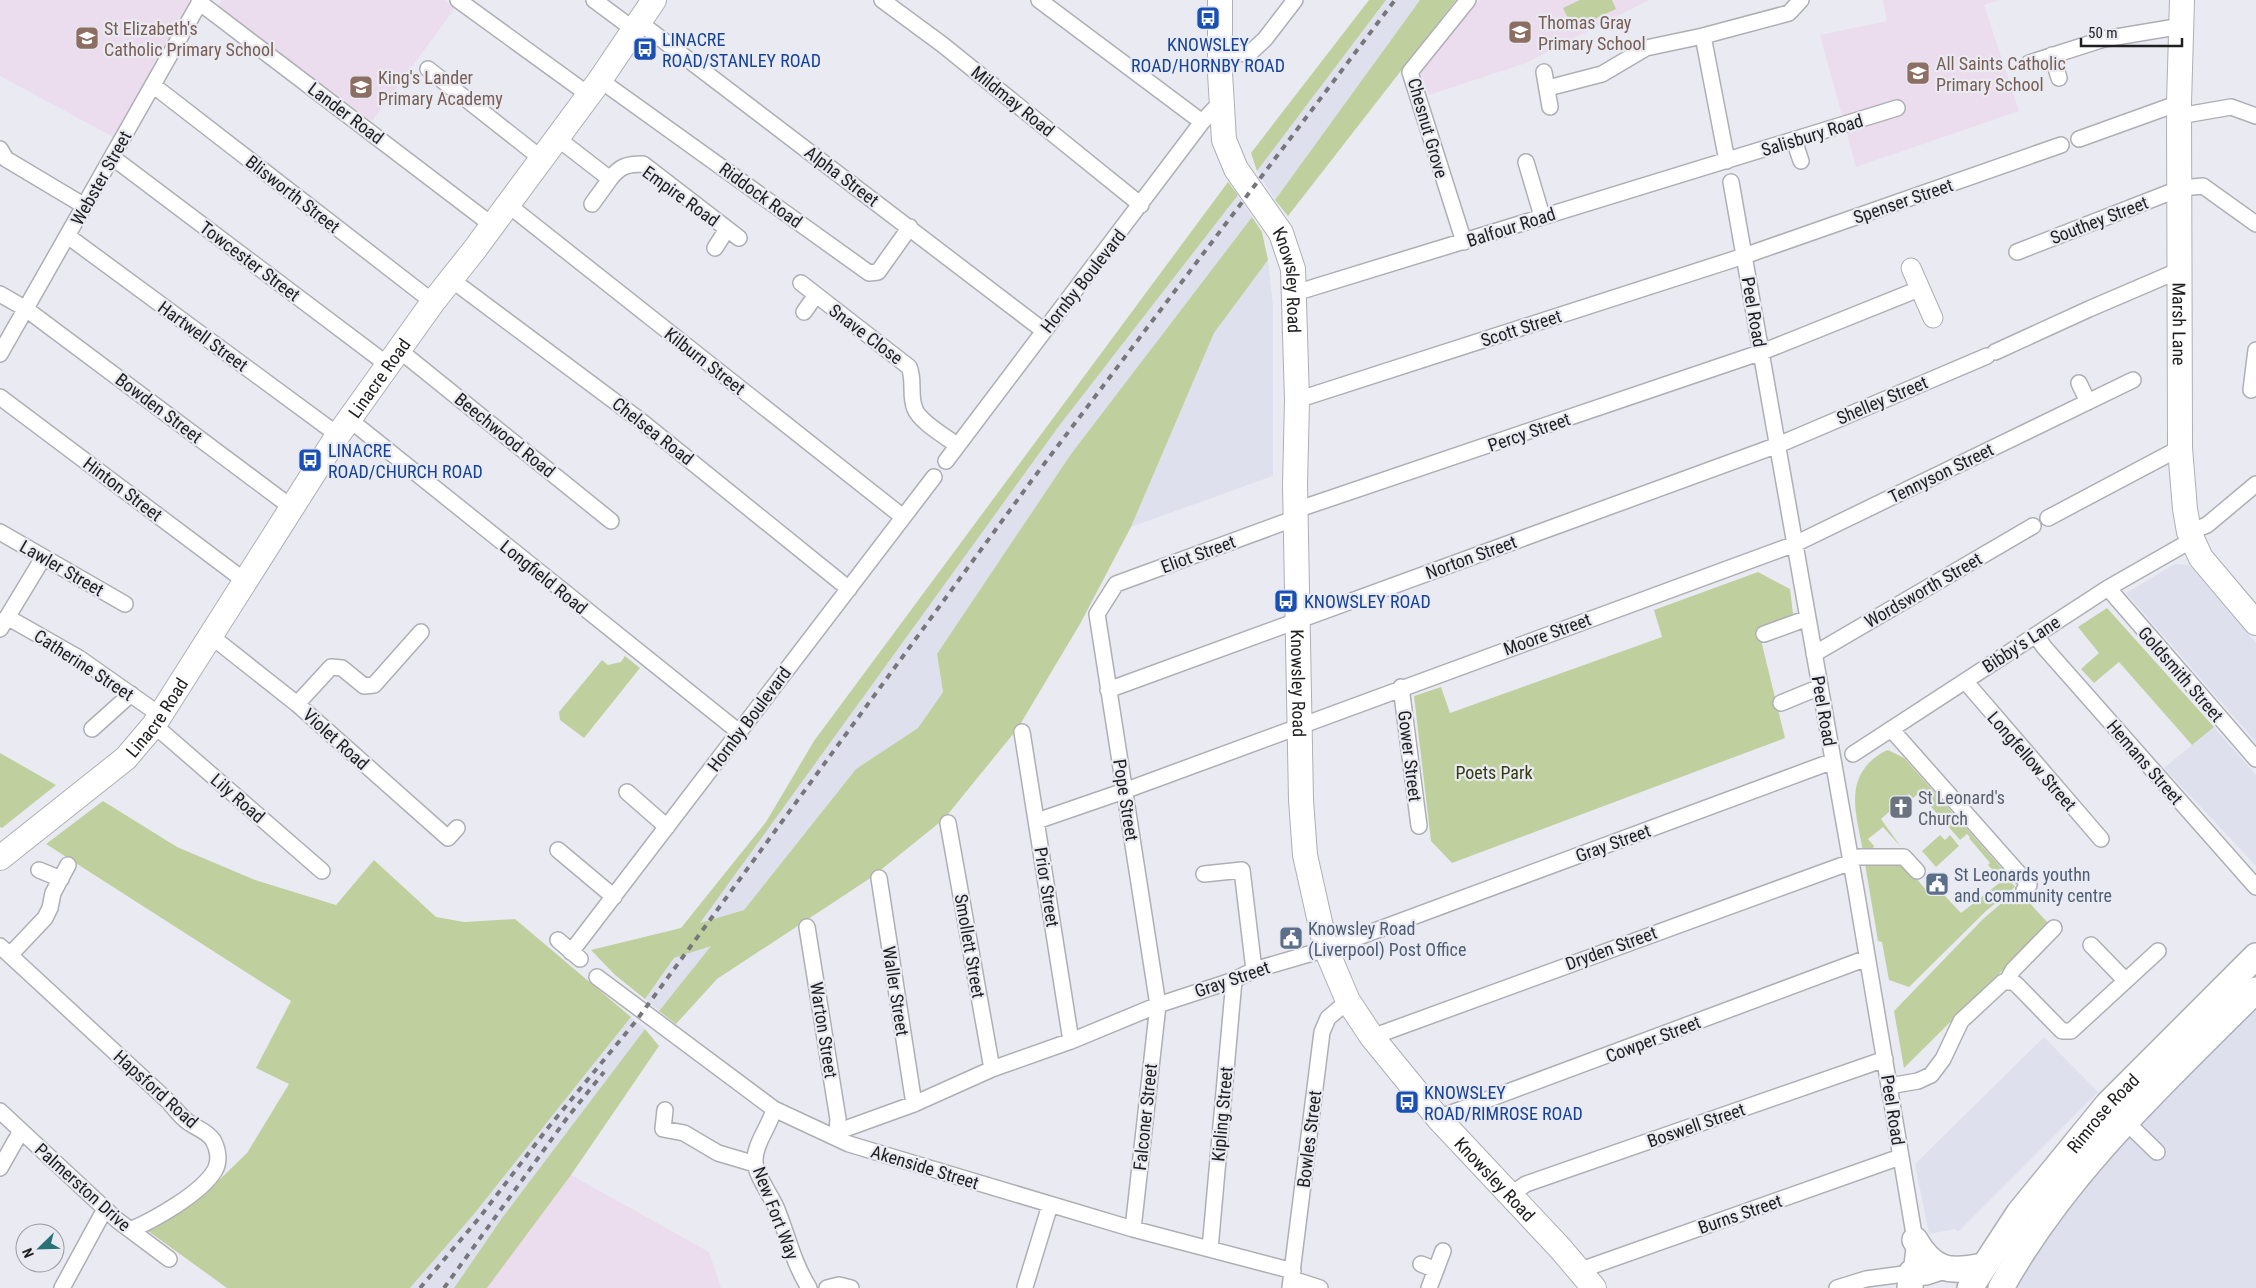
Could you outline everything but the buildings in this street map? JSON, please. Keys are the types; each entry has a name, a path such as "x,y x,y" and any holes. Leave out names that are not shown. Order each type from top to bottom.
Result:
{"highway":[{"name":"Rimrose Road","path":"1970,1288 2019,1213 2117,1112 2256,956"},
{"name":"Rimrose Road","path":"2001,1288 2117,1112 2256,990"},
{"path":"1914,1240 1925,1257 1941,1267 1963,1270 1983,1266"},
{"path":"1910,1281 1926,1272 1941,1267"}],"main road":[{"name":"Linacre Road","path":"0,858 126,758 157,720 291,507 393,357 558,138 654,0"},
{"name":"Knowsley Road","path":"1220,0 1220,55 1224,140 1231,160 1283,238 1292,263 1295,293 1297,400 1296,514 1299,726 1305,855 1326,949 1348,1001 1372,1037 1438,1118 1586,1280"},
{"name":"Marsh Lane","path":"2182,0 2179,110 2181,188 2180,448 2191,536 2200,558 2256,624"}],"street":[{"name":"Riddock Road","path":"458,0 594,87 868,273 878,272 910,227"},
{"name":"Alpha Street","path":"594,0 636,26 910,227 1044,331"},
{"name":"Mildmay Road","path":"882,0 943,45 1141,205"},
{"path":"1039,0 1202,122"},
{"path":"1220,55 1250,53 1265,40 1295,0"},
{"name":"Chesnut Grove","path":"1464,242 1410,72 1468,0"},
{"path":"1548,88 1602,74 1646,48 1703,36 1789,13 1801,0"},
{"name":"Webster Street","path":"0,354 154,86 200,1"},
{"name":"Lander Road","path":"200,1 492,225"},
{"path":"2029,63 2104,39 2182,26"},
{"path":"1703,36 1727,161"},
{"path":"2052,55 2059,78"},
{"path":"428,70 542,159"},
{"path":"1544,72 1550,107"},
{"name":"Blisworth Street","path":"154,86 433,302"},
{"name":"Hornby Boulevard","path":"946,461 1202,122 1222,101"},
{"path":"2080,139 2179,110 2230,107 2256,116"},
{"name":"Salisbury Road","path":"1727,161 1897,108"},
{"path":"558,138 610,179"},
{"path":"1794,140 1801,161"},
{"name":"Spenser Street","path":"1744,256 2061,145"},
{"path":"0,149 6,160 84,205"},
{"name":"Towcester Street","path":"112,157 393,357"},
{"name":"Balfour Road","path":"1295,293 1727,161"},
{"path":"1526,162 1542,216"},
{"name":"Empire Road","path":"592,204 618,168 627,164 643,164 739,238"},
{"name":"Peel Road","path":"1731,182 1885,1059 1914,1240 1910,1281"},
{"path":"2181,188 2203,186 2256,224"},
{"name":"Southey Street","path":"2017,252 2181,188"},
{"name":"Kilburn Street","path":"507,204 903,517"},
{"name":"Empire Road","path":"715,248 727,229"},
{"name":"Hartwell Street","path":"69,236 344,428"},
{"name":"Scott Street","path":"1297,400 1744,256"},
{"path":"1911,268 1933,318"},
{"name":"Shelley Street","path":"1778,445 1991,354 2089,308 2180,270"},
{"name":"Chelsea Road","path":"452,280 641,421 849,590"},
{"name":"Snave Close","path":"801,283 909,366 913,376 914,409 920,417 957,445"},
{"path":"1762,352 1919,289"},
{"name":"Bowden Street","path":"0,294 26,309 291,507"},
{"name":"Snave Close","path":"804,312 816,296"},
{"path":"2251,390 2256,350"},
{"name":"Percy Street","path":"1296,514 1762,352"},
{"name":"Beechwood Road","path":"393,357 611,521"},
{"name":"Tennyson Street","path":"1795,544 2133,380"},
{"path":"2079,383 2088,402"},
{"name":"Hinton Street","path":"0,397 246,581"},
{"name":"Longfield Road","path":"344,428 739,732"},
{"name":"Norton Street","path":"1108,690 1778,445"},
{"path":"2048,518 2180,448"},
{"name":"Hornby Boulevard","path":"558,940 575,955 614,897 934,476"},
{"name":"Bibby's Lane","path":"1854,754 1891,728 2191,536 2256,484"},
{"name":"Eliot Street","path":"1105,598 1116,584 1296,514"},
{"name":"Wordsworth Street","path":"1814,654 2033,526"},
{"name":"Lawler Street","path":"0,532 42,558 125,604"},
{"name":"Moore Street","path":"1037,820 1124,791 1401,687 1795,544"},
{"path":"3,623 42,558"},
{"name":"Goldsmith Street","path":"2108,588 2256,760"},
{"name":"Pope Street","path":"1105,598 1096,614 1158,1005"},
{"path":"1764,634 1808,618"},
{"name":"Catherine Street","path":"3,623 79,658 130,694 157,720"},
{"path":"296,704 331,667 342,668 364,686 374,685 421,632"},
{"name":"Hemans Street","path":"2036,635 2044,647 2256,887"},
{"name":"Violet Road","path":"210,636 296,704 448,838 457,828"},
{"name":"Longfellow Street","path":"1965,682 2101,839"},
{"name":"Gower Street","path":"1401,687 1419,826"},
{"path":"1781,702 1820,687"},
{"path":"92,729 130,694"},
{"name":"Lily Road","path":"157,720 322,871"},
{"path":"1891,728 2029,885 2024,890"},
{"name":"Prior Street","path":"1022,732 1071,1041"},
{"name":"Gray Street","path":"834,1133 914,1104 992,1069 1071,1041 1158,1005 1234,980 1254,970 1326,949 1833,761"},
{"path":"627,792 667,827"},
{"name":"Smollett Street","path":"948,823 992,1069"},
{"path":"558,850 614,897"},
{"name":"Dryden Street","path":"1372,1037 1859,857 1904,857 1917,871"},
{"path":"5,951 45,918 68,865"},
{"path":"39,870 61,879"},
{"path":"1204,874 1242,870 1254,970"},
{"name":"Waller Street","path":"878,878 914,1104"},
{"name":"Warton Street","path":"807,927 838,1119 834,1133"},
{"path":"2007,982 2013,970 2054,928"},
{"path":"2092,945 2125,980"},
{"name":"Hapsford Road","path":"5,951 169,1102 187,1121 212,1139 218,1158 215,1170 200,1186 154,1220 130,1230"},
{"path":"1889,1086 1918,1081 1931,1075 1944,1058 1961,1021 1998,985 2007,982 2016,984 2062,1031 2066,1032 2076,1028 2158,951"},
{"name":"Cowper Street","path":"1438,1118 1867,958"},
{"name":"Akenside Street","path":"598,977 774,1109 834,1133 849,1144 1133,1229 1210,1248 1320,1288"},
{"name":"Kipling Street","path":"1210,1248 1234,980"},
{"name":"Bowles Street","path":"1292,1279 1322,1032 1328,1018 1348,1001"},
{"name":"Falconer Street","path":"1133,1229 1158,1005"},
{"name":"Boswell Street","path":"1510,1195 1526,1184 1885,1059"},
{"name":"New Fort Way","path":"774,1109 771,1122 756,1150 755,1164 777,1208 796,1267 809,1288"},
{"path":"665,1110 663,1129 684,1133 718,1153 755,1164"},
{"name":"Palmerston Drive","path":"0,1111 105,1209 169,1259"},
{"path":"2117,1112 2157,1152"},
{"path":"0,1168 21,1131"},
{"name":"Burns Street","path":"1586,1280 1900,1157"},
{"path":"1025,1287 1050,1205"},
{"path":"62,1288 105,1209"},
{"path":"1429,1288 1443,1251"},
{"path":"1421,1264 1436,1270"},
{"path":"1837,1288 1866,1279 1910,1281"},
{"path":"827,1288 839,1285 851,1288"}],"shaded area":[{"name":"St Elizabeth's Catholic Primary School","path":"0,0 196,0 117,139 0,76"},
{"name":"King's Lander Primary Academy","path":"222,0 444,0 455,8 372,121 217,8"},
{"path":"1386,0 1420,0 1275,200 1257,171"},
{"name":"Thomas Gray Primary School","path":"1480,0 1649,0 1526,63 1429,95 1420,71"},
{"name":"All Saints Catholic Primary School","path":"1883,0 1999,0 1984,5 2019,111 1856,167 1820,35 1887,21"},
{"path":"1238,195 1252,217 1071,454 937,654 943,692 918,728 856,769 744,910 699,924 1059,426"},
{"path":"1268,260 1273,306 1273,476 1131,527 1214,333"},
{"path":"2175,564 2189,565 2256,643 2256,742 2126,593"},
{"path":"2214,727 2256,775 2256,866 2164,768"},
{"path":"711,946 659,1011 645,999 674,958"},
{"path":"2256,990 2256,1288 2001,1288 2009,1273"},
{"path":"631,1017 645,1029 502,1218 454,1288 410,1288 474,1214"},
{"path":"2044,1037 2098,1092 1958,1232 1955,1229 1929,1234 1915,1164"},
{"path":"571,1175 709,1252 721,1288 487,1288"}],"green space":[{"path":"1369,0 1386,0 1257,171 1251,153"},
{"path":"1420,0 1456,0 1288,216 1275,200"},
{"path":"1580,0 1612,0 1616,9 1573,29 1563,8"},
{"path":"1228,182 1238,195 1059,426 700,923 744,910 856,769 918,728 943,692 937,654 1071,454 1252,217 1262,232 1268,260 1214,333 1131,527 1080,624 1018,728 944,819 872,877 717,979 676,1024 659,1011 711,946 674,958 645,999 615,975 591,950 681,928 766,822 814,741"},
{"name":"Poets Park","path":"1758,572 1790,589 1793,614 1758,628 1785,738 1452,863 1431,841 1414,696 1441,687 1450,713 1662,637 1654,610"},
{"path":"2107,608 2214,727 2192,745 2119,662 2094,683 2081,669 2099,653 2078,627"},
{"path":"625,656 640,668 584,738 560,720 559,712 602,660 608,665 621,662"},
{"path":"1888,750 1904,758 1958,819 1957,821 1960,821 2004,871 1999,876 1988,865 1990,863 1970,837 1967,834 1960,840 1919,793 1913,798 1909,794 1881,819 1901,847 1883,827 1868,839 1874,846 1872,851 1863,852 1855,803 1858,780 1863,770 1872,760"},
{"path":"0,753 56,785 2,828 0,827"},
{"path":"103,801 177,847 255,880 336,905 374,860 436,917 464,922 515,919 631,1017 474,1214 410,1288 227,1288 148,1231 213,1186 247,1153 289,1084 256,1068 291,1001 46,844"},
{"path":"1940,835 1945,840 1950,835 1959,846 1936,867 1922,851"},
{"path":"1902,861 1930,895 1945,896 1961,913 2007,877 2015,887 1986,911 1909,987 1889,980 1882,942 1878,941 1865,864"},
{"path":"2023,896 2049,924 1904,1068 1894,1011 1983,919 2004,901"},
{"path":"645,1029 659,1046 571,1175 487,1288 454,1288 502,1218"}],"railway":[{"path":"420,1288 480,1217 547,1129 636,1021 1032,480 1395,0"},
{"path":"444,1288 567,1118 604,1072"}],"place":[{"name":"KNOWSLEY ROAD/HORNBY ROAD","path":"1208,18"},
{"name":"Thomas Gray Primary School","path":"1520,32"},
{"name":"St Elizabeth's Catholic Primary School","path":"87,38"},
{"name":"LINACRE ROAD/STANLEY ROAD","path":"645,49"},
{"name":"All Saints Catholic Primary School","path":"1918,73"},
{"name":"King's Lander Primary Academy","path":"361,87"},
{"name":"LINACRE ROAD/CHURCH ROAD","path":"310,460"},
{"name":"KNOWSLEY ROAD","path":"1286,601"},
{"name":"St Leonard's Church","path":"1901,807"},
{"name":"St Leonards youthn and community centre","path":"1937,884"},
{"name":"Knowsley Road (Liverpool) Post Office","path":"1291,938"},
{"name":"KNOWSLEY ROAD/RIMROSE ROAD","path":"1407,1102"}]}
